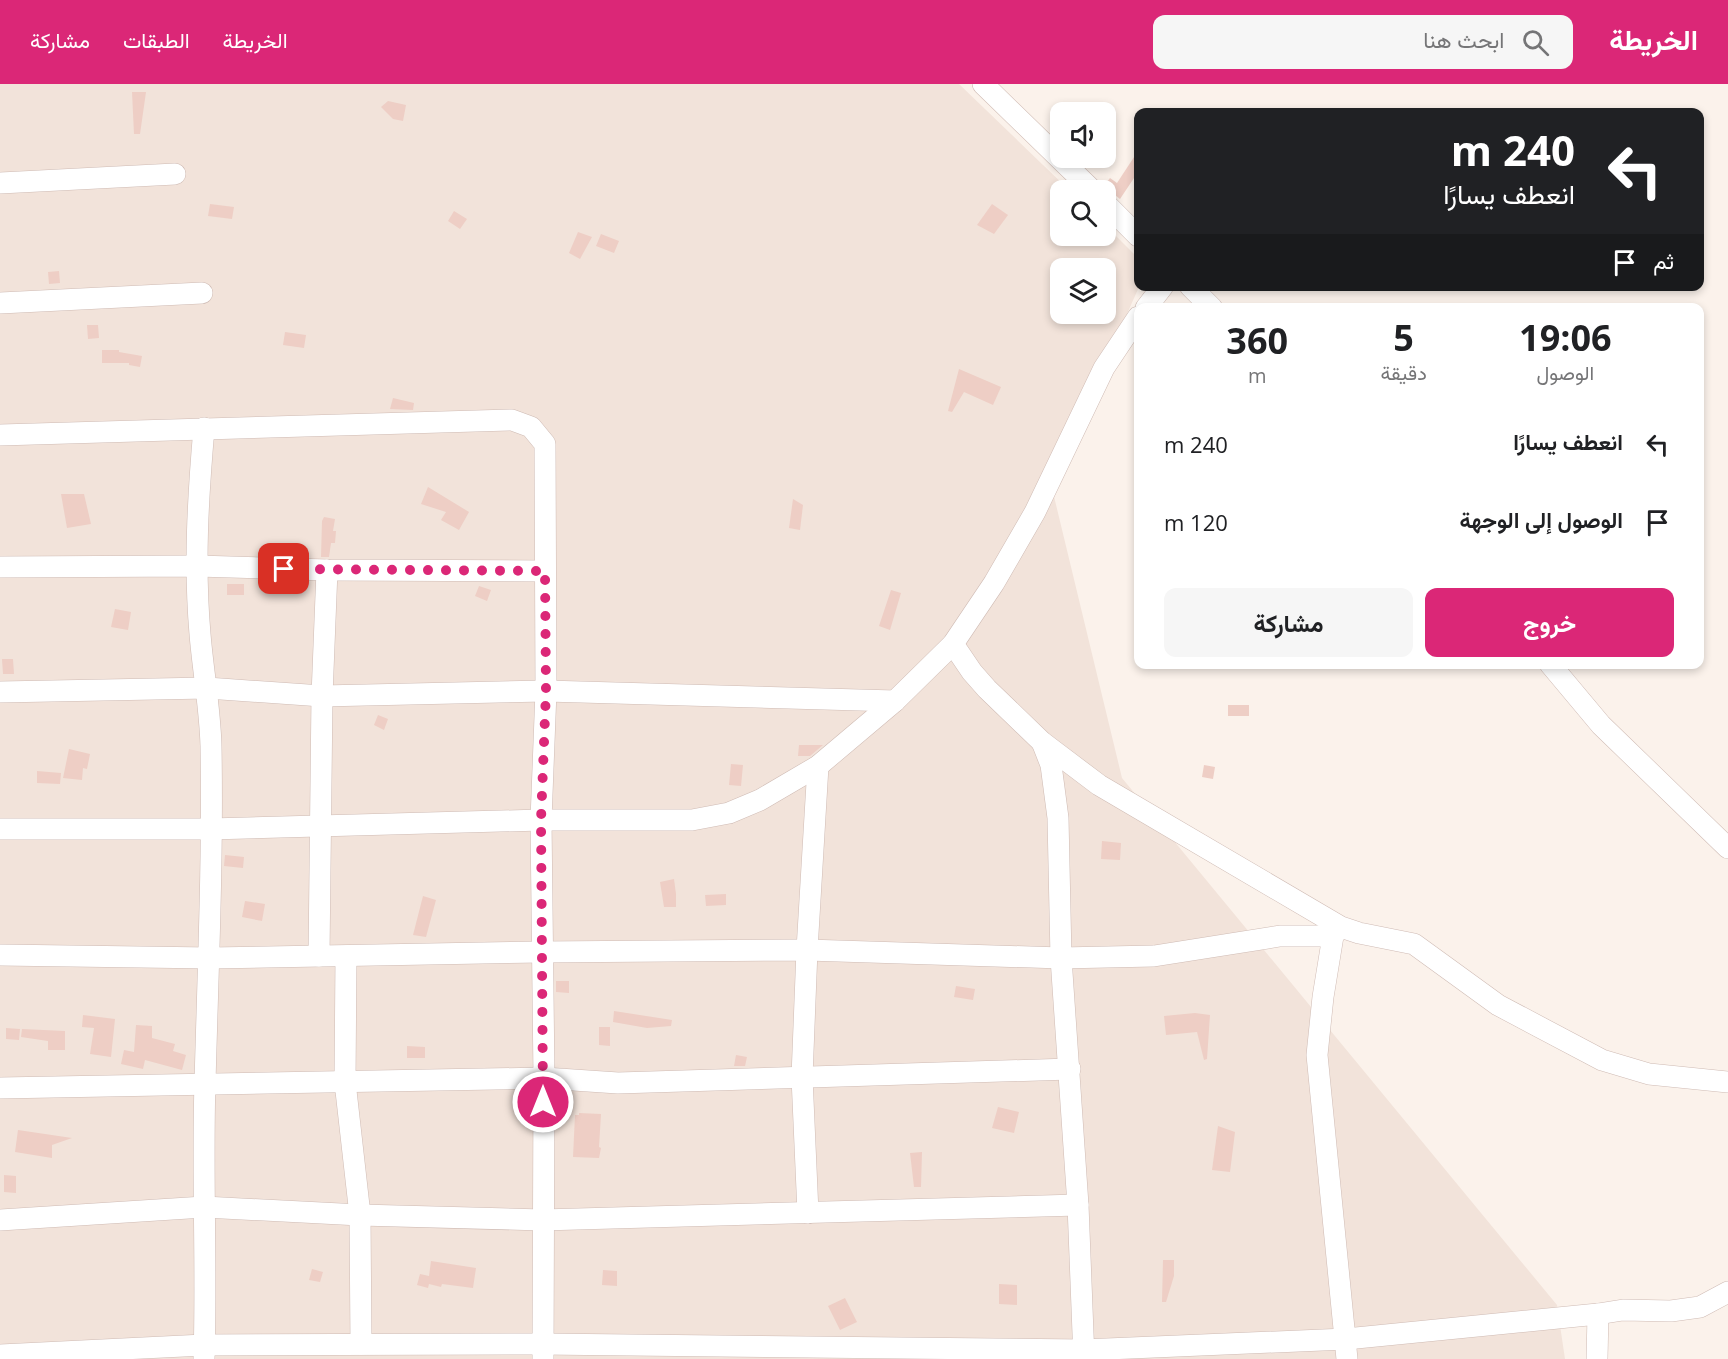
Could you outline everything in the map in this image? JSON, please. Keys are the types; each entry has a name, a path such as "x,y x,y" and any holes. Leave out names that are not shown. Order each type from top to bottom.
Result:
{"street":[{"path":"983,84 1082,180"},
{"path":"0,183 175,174"},
{"path":"1116,214 1134,232"},
{"path":"1150,303 1159,291"},
{"path":"1195,291 1207,303"},
{"path":"0,303 202,293"},
{"path":"0,829 210,830 541,820 692,820 729,813 760,800 818,766 895,701 953,644 994,583 1035,512 1104,368 1134,323"},
{"path":"0,435 512,420 531,427 545,444 546,691 541,820 544,1078 542,1351"},
{"path":"204,428 197,512 200,634 211,746 210,958 205,1084 204,1352"},
{"path":"0,567 197,566 327,570 545,571"},
{"path":"319,956 322,696 327,570"},
{"path":"953,644 987,689 1042,742 1099,785 1337,932"},
{"path":"1554,669 1601,725 1728,848"},
{"path":"0,692 207,688 322,696 546,691 895,701"},
{"path":"1042,742 1051,765 1058,818 1061,958 1078,1205 1084,1355"},
{"path":"808,1213 802,1077 818,766"},
{"path":"1337,932 1323,998 1317,1055 1346,1349"},
{"path":"0,955 210,958 807,950 1061,958 1154,956 1280,936 1337,932 1359,933 1413,944 1498,1005 1602,1060 1649,1074 1728,1082"},
{"path":"346,956 345,1082 360,1215 361,1344"},
{"path":"0,1088 544,1078 618,1083 1070,1069"},
{"path":"0,1220 204,1207 360,1215 542,1220 1078,1205"},
{"path":"0,1355 30,1357 204,1352 361,1344 413,1352 1084,1355 1346,1349 1623,1310 1671,1311 1700,1307 1728,1292"},
{"path":"1597,1359 1598,1314"}],"shaded area":[{"path":"0,84 959,84 1059,180 1050,180 1050,246 1116,246 1116,236 1134,254 1134,291 1137,291 1051,484 1122,778 1557,1305 1565,1359 0,1359"}],"building":[{"path":"132,92 146,92 140,134 134,134"},
{"path":"388,101 406,105 403,121 393,119 381,107"},
{"path":"1134,157 1134,178 1120,199 1116,196 1116,182"},
{"path":"210,204 234,207 232,219 208,216"},
{"path":"992,204 1008,215 994,234 977,225"},
{"path":"454,211 467,219 460,229 448,221"},
{"path":"578,232 592,237 580,259 569,253"},
{"path":"601,234 619,241 614,253 596,246"},
{"path":"59,271 60,283 49,284 48,272"},
{"path":"87,325 98,325 99,338 88,339"},
{"path":"285,332 306,335 304,348 283,345"},
{"path":"102,350 119,350 119,352 142,356 140,367 129,365 129,363 102,363"},
{"path":"959,369 1001,387 993,405 964,392 952,412 948,411"},
{"path":"393,398 414,403 413,410 390,409"},
{"path":"428,487 469,512 459,530 441,520 446,512 421,504"},
{"path":"61,494 84,494 91,524 67,528"},
{"path":"793,499 803,505 800,530 789,528"},
{"path":"324,517 335,519 333,531 336,531 335,543 331,543 329,557 321,557"},
{"path":"227,584 244,584 244,595 227,595"},
{"path":"479,586 491,590 487,601 475,596"},
{"path":"891,590 901,593 890,630 879,626"},
{"path":"115,609 131,612 128,630 111,627"},
{"path":"2,659 13,659 14,674 3,674"},
{"path":"1228,705 1249,705 1249,716 1228,716"},
{"path":"378,715 388,719 384,730 374,725"},
{"path":"799,745 823,745 810,756 798,756"},
{"path":"69,749 90,754 87,769 83,768 82,780 63,778"},
{"path":"731,764 743,765 741,786 729,785"},
{"path":"1204,765 1215,767 1213,779 1202,777"},
{"path":"37,771 61,773 60,784 37,783"},
{"path":"1102,841 1121,843 1120,860 1101,859"},
{"path":"225,855 244,857 243,868 224,866"},
{"path":"674,879 676,907 664,907 660,882"},
{"path":"726,894 726,905 706,906 705,895"},
{"path":"423,896 436,900 426,937 413,935"},
{"path":"245,901 265,904 262,921 242,917"},
{"path":"556,981 569,981 569,993 556,992"},
{"path":"956,986 975,989 973,1000 954,997"},
{"path":"614,1011 672,1020 671,1026 647,1028 613,1022"},
{"path":"1195,1013 1210,1015 1207,1059 1204,1060 1197,1032 1166,1035 1164,1016"},
{"path":"83,1015 115,1019 111,1057 90,1054 94,1028 82,1027"},
{"path":"136,1025 152,1026 152,1038 175,1044 173,1051 186,1055 182,1070 145,1060 143,1069 121,1064 124,1050 134,1052"},
{"path":"599,1027 610,1027 610,1046 599,1045"},
{"path":"6,1028 20,1029 19,1040 6,1039"},
{"path":"22,1029 65,1031 65,1050 48,1050 48,1041 21,1037"},
{"path":"407,1046 425,1047 425,1058 407,1058"},
{"path":"736,1055 747,1057 745,1066 734,1066"},
{"path":"998,1107 1019,1112 1014,1133 992,1128"},
{"path":"579,1113 601,1114 599,1158 573,1157 575,1115"},
{"path":"1218,1126 1235,1132 1230,1172 1212,1170"},
{"path":"18,1130 72,1138 52,1145 52,1158 15,1152"},
{"path":"922,1152 921,1187 914,1187 910,1153"},
{"path":"4,1175 16,1176 16,1193 4,1192"},
{"path":"1163,1260 1174,1260 1174,1276 1166,1302 1162,1302"},
{"path":"431,1261 476,1268 473,1288 442,1284 441,1287 429,1284 428,1288 417,1285 420,1274 429,1276"},
{"path":"312,1269 323,1272 320,1282 309,1280"},
{"path":"603,1270 617,1271 617,1286 602,1285"},
{"path":"999,1284 1017,1285 1017,1305 999,1304"},
{"path":"845,1298 857,1322 840,1330 828,1306"}],"route":[{"path":"284,569 545,571 546,691 541,820 543,1102"}]}
